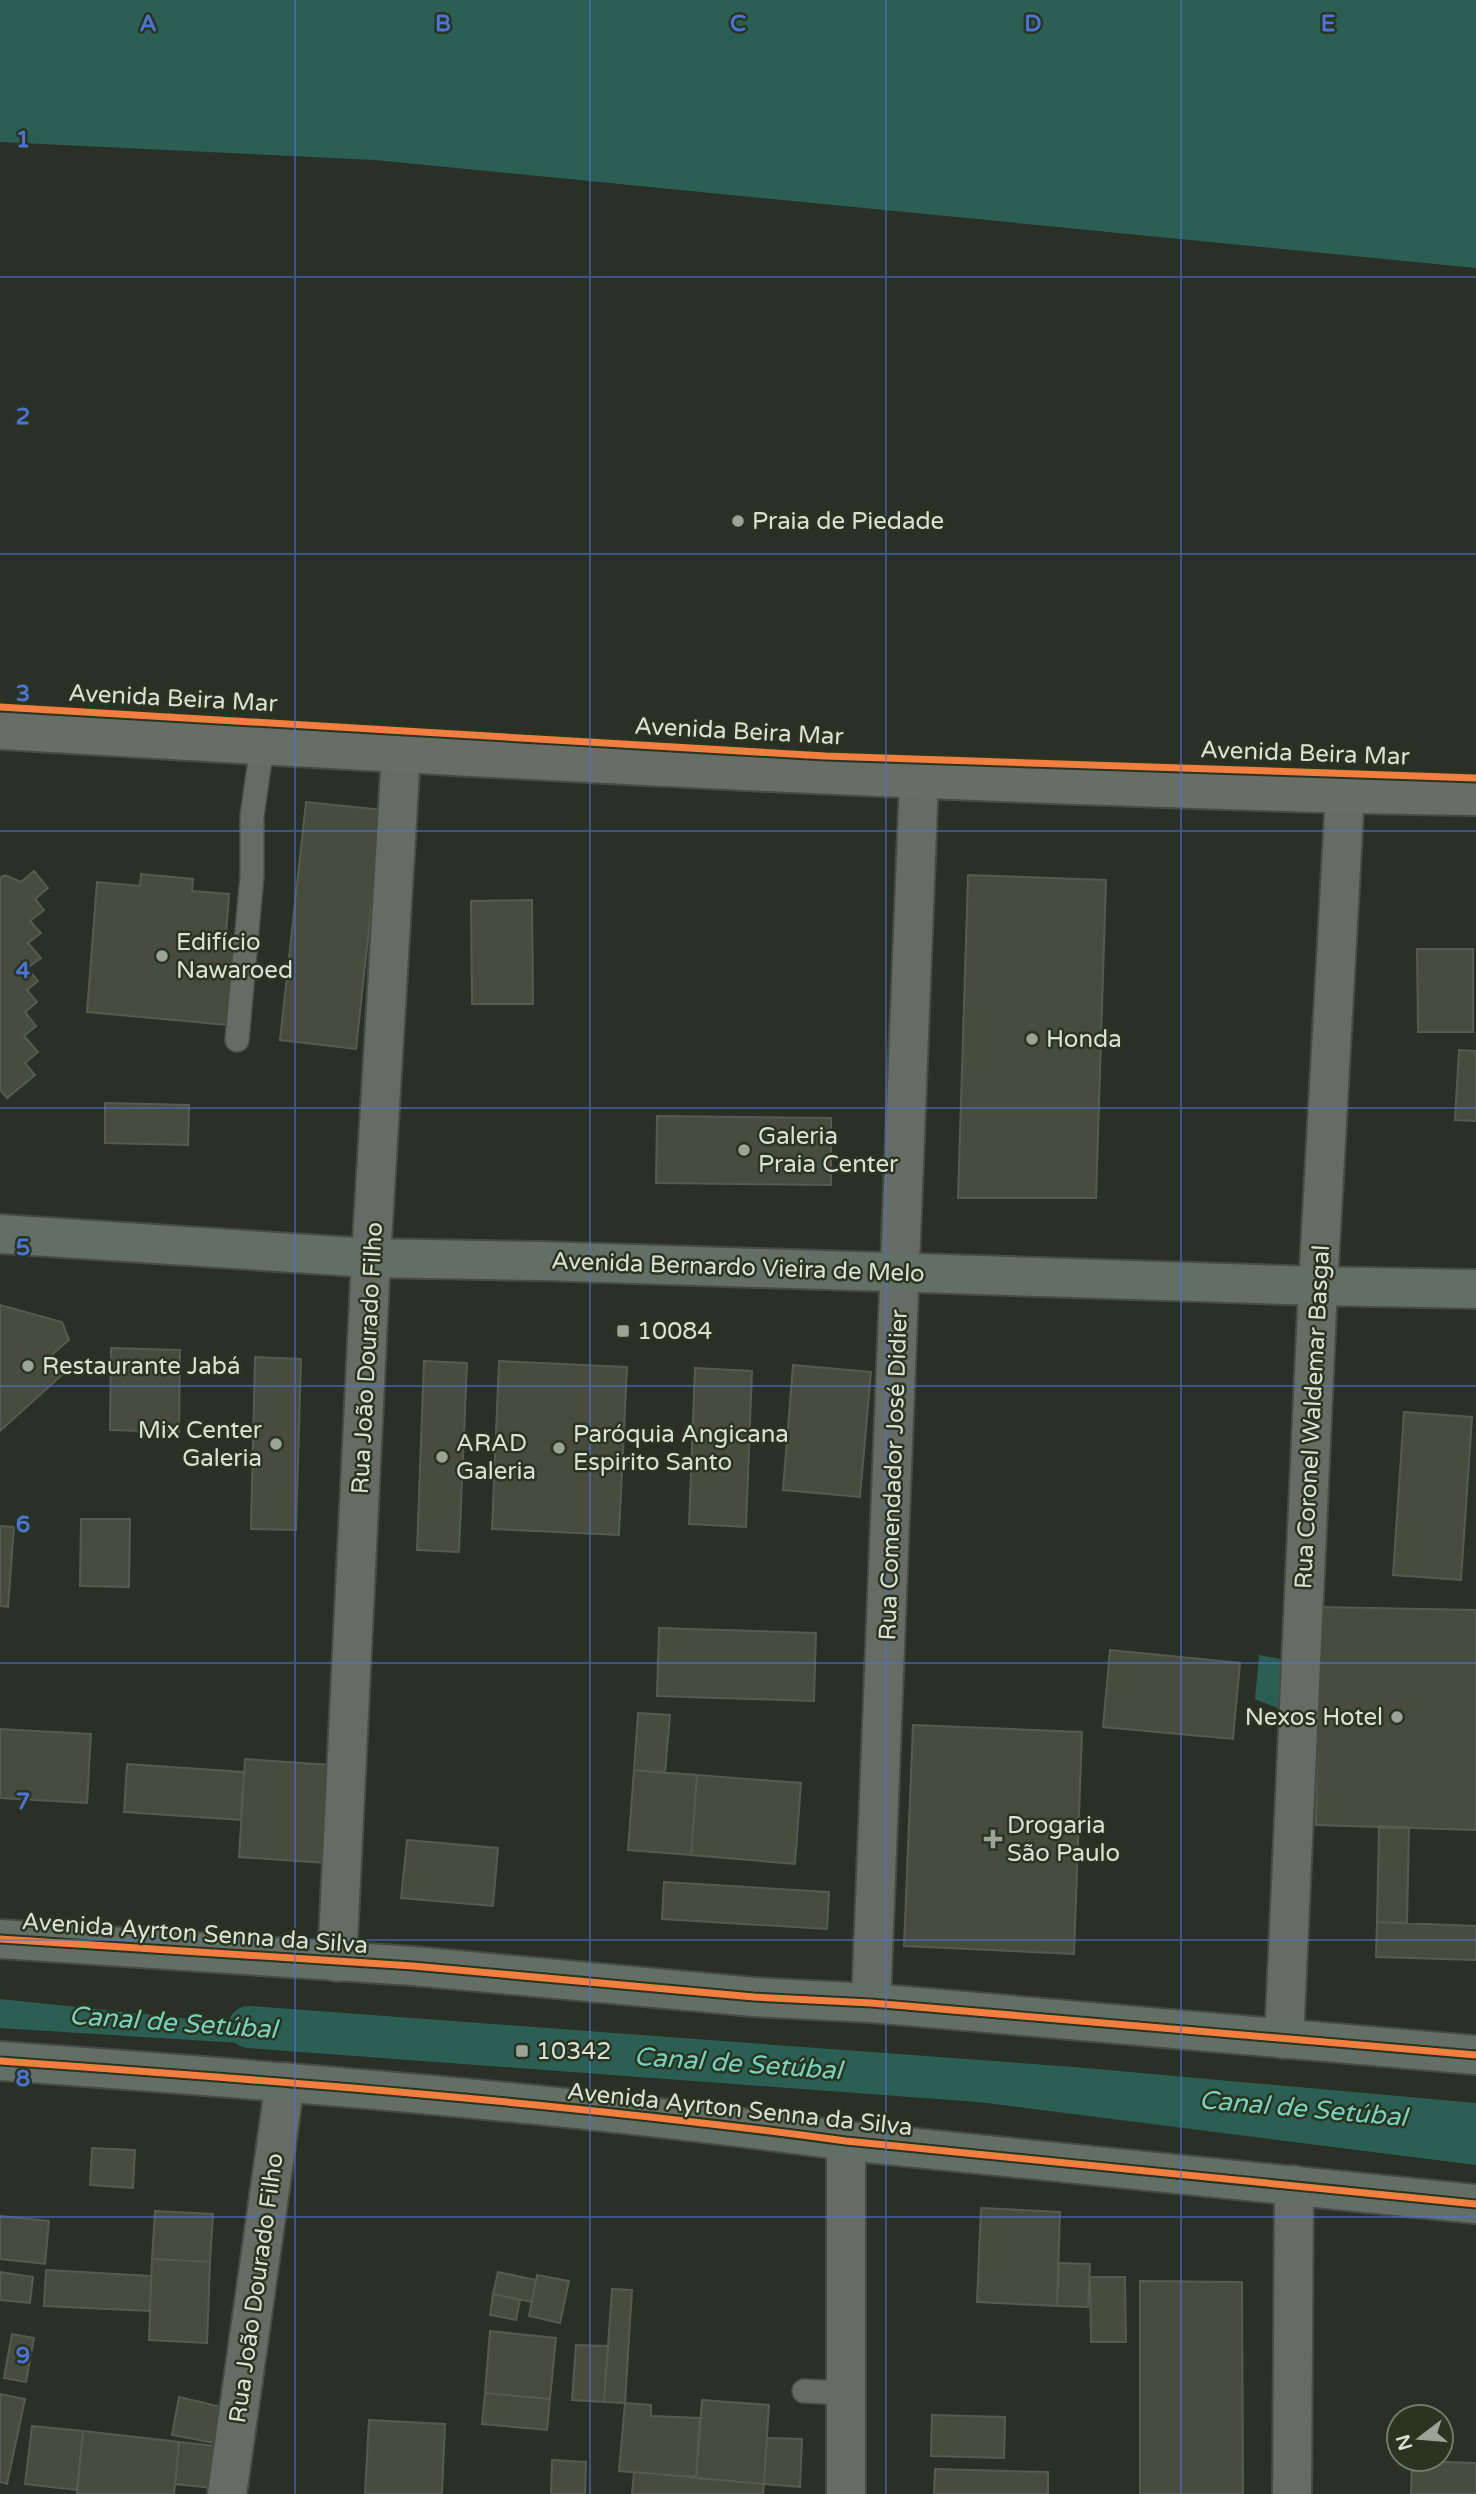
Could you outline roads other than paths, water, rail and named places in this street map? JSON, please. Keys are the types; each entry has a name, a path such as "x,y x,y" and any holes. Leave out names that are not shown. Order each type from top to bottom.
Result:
{"main road":[{"name":"Avenida Beira Mar","path":"0,730 401,754 919,780 1345,795 1476,796"},
{"name":"Avenida Bernardo Vieira de Melo","path":"0,1234 371,1258 1476,1289"},
{"name":"Avenida Ayrton Senna da Silva","path":"0,1939 413,1966 754,1997 871,2003 1476,2055"},
{"name":"Avenida Ayrton Senna da Silva","path":"0,2061 285,2082 757,2128 846,2141 1476,2204"}],"street":[{"name":"Rua João Dourado Filho","path":"337,1962 371,1258 401,754"},
{"name":"Rua Comendador José Didier","path":"871,2003 919,780"},
{"name":"Rua Coronel Waldemar Basgal","path":"1284,2039 1318,1286 1345,795"},
{"name":"Rua João Dourado Filho","path":"227,2494 285,2082"},
{"path":"846,2141 846,2494"},
{"path":"1292,2494 1294,2185"}],"lane":[{"path":"237,1040 252,876 253,816 262,746"},
{"path":"804,2391 846,2393"}],"water":[{"path":"0,0 1476,0 1476,268 375,160 0,142"},
{"path":"1259,1655 1286,1660 1282,1710 1255,1699"},
{"path":"0,1999 307,2031 1476,2128 1476,2165 781,2077 0,2028"}],"waterway":[{"name":"Canal de Setúbal","path":"249,2027 1073,2088 1476,2124"}],"place":[{"name":"Praia de Piedade","path":"738,521"},
{"name":"Edifício Nawaroed","path":"162,956"},
{"name":"Honda","path":"1032,1039"},
{"name":"Galeria Praia Center","path":"744,1150"},
{"name":"10084","path":"623,1331"},
{"name":"Restaurante Jabá","path":"28,1366"},
{"name":"Mix Center Galeria","path":"276,1444"},
{"name":"Paróquia Angicana Espirito Santo","path":"559,1448"},
{"name":"ARAD Galeria","path":"442,1457"},
{"name":"Nexos Hotel","path":"1397,1717"},
{"name":"Drogaria São Paulo","path":"993,1839"},
{"name":"10342","path":"522,2051"}]}
